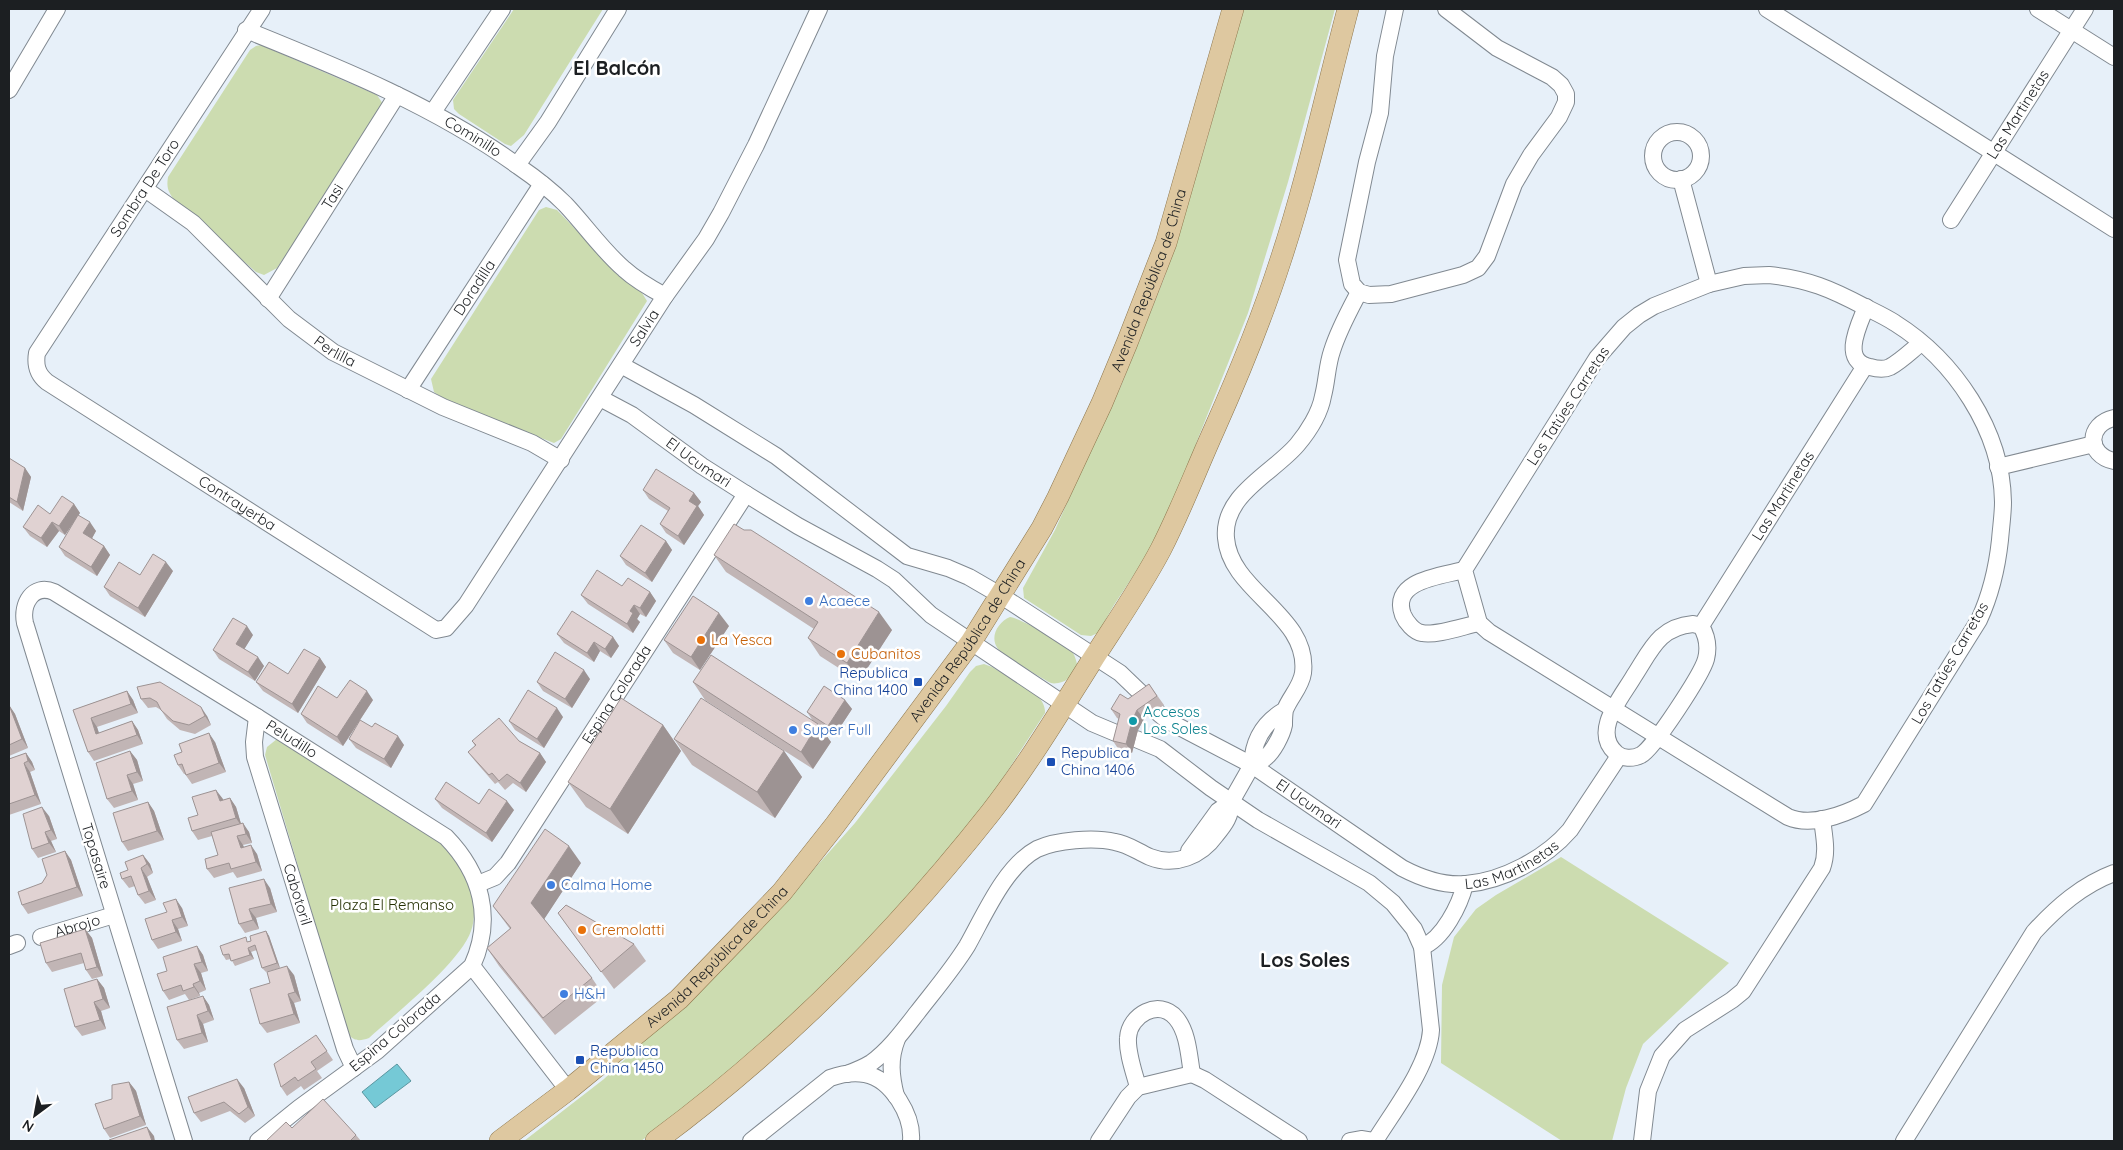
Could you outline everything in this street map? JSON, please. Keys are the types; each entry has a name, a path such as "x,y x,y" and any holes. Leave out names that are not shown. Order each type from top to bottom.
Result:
{"main road":[{"name":"Avenida República de China","path":"500,1141 568,1090 680,999 782,892 835,825 971,642 1042,528 1102,403 1166,243 1233,9"},
{"path":"656,1141 768,1049 828,993 890,930 990,813 1057,719 1139,587 1184,504 1250,348 1290,231 1348,9"}],"street":[{"path":"9,90 58,9"},
{"name":"Sombra De Toro","path":"37,370 35,362 37,353 145,189 246,30 262,9"},
{"path":"433,112 502,9"},
{"path":"517,165 561,102 618,9"},
{"name":"Salvia","path":"441,630 458,616 466,605 665,296 706,239 756,145 819,9"},
{"path":"1394,9 1385,56 1380,113 1367,162 1347,260 1349,276 1359,292 1369,295 1391,294 1463,275 1478,268 1487,256 1507,200 1520,172 1560,118 1566,102 1566,94 1561,85 1552,77 1497,48 1446,9"},
{"path":"1767,9 2114,229"},
{"path":"2038,9 2114,57"},
{"name":"Las Martinetas","path":"1951,220 2085,9"},
{"name":"Cominillo","path":"246,30 433,112 517,165 564,203 623,269 639,282 665,296"},
{"name":"Tasi","path":"268,299 397,95"},
{"path":"1681,179 1709,284"},
{"name":"Doradilla","path":"408,390 542,184"},
{"name":"Perlilla","path":"145,189 193,223 289,319 333,352 443,407 532,443 561,460"},
{"name":"Los Tatúes Carretas","path":"1464,570 1597,358 1611,340 1639,315 1654,306 1709,284 1744,276 1768,276 1794,278 1821,285 1896,323 1943,362 1959,381 1983,422 1998,467 2003,502 2001,530 1992,587 1979,620 1864,804 1852,810 1822,819"},
{"path":"847,1074 871,1062 898,1037 950,972 1012,870 1030,853 1039,848 1061,842 1101,840 1129,846 1160,860 1180,859 1197,842 1218,811 1231,802 1252,765 1252,751 1267,723 1286,710 1295,694 1303,673 1303,661 1294,635 1250,585 1231,558 1226,539 1229,516 1242,496 1258,479 1285,457 1306,433 1321,402 1331,353 1359,292"},
{"path":"1866,307 1853,342 1854,353 1865,366 1888,368 1921,343"},
{"path":"621,365 735,430 789,466 818,490 908,556 894,580"},
{"name":"Las Martinetas","path":"1701,626 1865,366"},
{"name":"Contrayerba","path":"37,370 40,377 47,382 425,625 441,630"},
{"name":"El Ucumari","path":"600,398 632,416 702,466 746,494 798,526 894,580 931,615 1092,723 1160,749 1231,802"},
{"path":"2114,418 2107,419 2096,429 2094,444 2101,456 2114,461"},
{"path":"1998,467 2094,444"},
{"name":"Espina Colorada","path":"478,884 496,877 508,863 746,494"},
{"name":"El Ucumari","path":"908,556 948,568 969,577 1000,595 1120,673 1168,721 1252,765 1402,868 1417,876 1437,882 1465,884"},
{"path":"1479,623 1421,633 1406,620 1401,606 1403,598 1406,591 1415,583 1464,570 1479,623 1788,817 1796,821 1822,819 1826,848 1826,859 1822,868 1742,991 1732,1000 1684,1030 1662,1056 1648,1091 1642,1141"},
{"name":"Topasaire","path":"54,592 44,589 33,593 27,600 23,615 184,1141"},
{"name":"Peludillo","path":"54,592 257,717 446,837 460,852 478,884 481,897 482,923 477,954 472,966"},
{"path":"1693,624 1701,626 1707,638 1708,646 1704,665 1660,736 1647,751 1639,756 1630,758 1619,756 1612,750 1606,738 1608,722 1659,638 1674,627 1693,624"},
{"name":"Cabotoril","path":"257,717 254,742 255,758 345,1049 354,1068"},
{"name":"Las Martinetas","path":"1422,947 1429,945 1439,935 1457,907 1465,884 1492,878 1514,869 1547,851 1561,840 1619,756"},
{"path":"1231,802 1277,833 1381,892 1403,913 1414,929 1422,947 1431,1030 1428,1052 1374,1141 1361,1139 1350,1141"},
{"path":"1904,1141 2034,932 2062,902 2114,873"},
{"name":"Abrojo","path":"41,937 114,915"},
{"path":"472,966 568,1090"},
{"name":"Espina Colorada","path":"258,1141 299,1108 377,1051 472,966"},
{"path":"1138,1088 1128,1038 1130,1027 1136,1018 1145,1011 1154,1009 1168,1012 1176,1018 1184,1033 1192,1074"},
{"path":"896,1098 891,1065 892,1054 898,1037"},
{"path":"751,1141 818,1086 830,1078 847,1074 867,1074 883,1083 896,1098 909,1121 911,1141"},
{"path":"1099,1141 1128,1097 1138,1088 1192,1074 1205,1080 1299,1141"}],"green space":[{"path":"514,9 603,9 524,135 511,146 459,114 454,109 453,100"},
{"path":"1243,9 1335,9 1288,182 1248,313 1197,441 1182,491 1158,538 1098,633 1091,636 1081,635 1024,598 1023,588 1055,530 1121,386 1165,276 1204,150"},
{"path":"261,45 377,95 384,108 277,268 264,275 256,272 176,202 167,185 168,177 250,50"},
{"path":"546,207 557,210 610,265 642,293 647,301 561,439 554,443 448,402 434,392 431,379 539,210"},
{"path":"1010,617 1043,632 1073,653 1077,664 1065,681 1051,683 1023,667 998,649 994,640 996,630 1002,622"},
{"path":"984,664 1016,680 1033,692 1044,705 1045,713 992,795 931,873 832,979 696,1100 641,1141 524,1141 604,1079 749,942 855,823 946,706 970,672 976,666"},
{"name":"Plaza El Remanso","path":"277,739 438,839 454,855 470,886 473,898 474,920 465,944 426,988 366,1039 355,1040 348,1034 265,755 267,747"},
{"path":"1561,857 1729,963 1643,1044 1626,1088 1612,1141 1562,1141 1441,1063 1442,985 1454,937 1476,909 1496,895"}],"water":[{"path":"397,1064 411,1081 375,1108 362,1092"}],"building":[{"path":"9,458 25,468 17,502 9,497"},
{"path":"656,469 694,493 689,501 697,506 678,536 660,524 670,508 643,490"},
{"path":"62,496 74,504 59,526 52,522 41,538 23,527 38,505 50,514"},
{"path":"78,515 90,522 83,533 104,546 91,567 59,547"},
{"name":"Acaece","path":"734,524 744,530 751,530 879,612 847,663 808,638 818,622 714,555"},
{"path":"641,525 666,541 645,573 620,556"},
{"path":"153,554 166,562 138,608 104,587 119,562 140,575"},
{"path":"597,570 622,586 628,578 650,592 640,608 634,605 630,611 633,613 627,624 581,595"},
{"path":"693,596 719,613 691,657 664,640"},
{"path":"572,611 613,637 605,649 594,642 587,653 557,634"},
{"path":"233,618 247,626 236,644 258,657 248,672 213,650"},
{"path":"304,649 320,658 292,704 256,682 269,662 288,674"},
{"path":"555,652 584,670 565,699 537,682"},
{"path":"711,655 818,724 801,752 693,682"},
{"path":"350,680 367,691 337,737 301,714 318,686 337,698"},
{"path":"160,682 201,707 205,716 189,725 173,721 161,710 157,702 150,698 141,699 137,687"},
{"path":"1149,684 1157,696 1137,710 1126,744 1113,741 1120,714 1111,709 1120,694 1128,699"},
{"path":"824,686 845,700 828,726 807,712"},
{"path":"528,690 557,708 537,739 509,721"},
{"path":"127,691 131,704 91,718 96,734 132,721 137,735 88,752 73,710"},
{"path":"621,698 663,725 610,809 568,782"},
{"path":"701,698 784,751 757,792 674,739"},
{"path":"9,705 22,739 9,745"},
{"path":"499,718 519,741 540,753 520,783 507,774 499,781 492,773 489,775 468,752 476,745 472,741"},
{"path":"360,720 372,727 375,723 398,736 384,759 349,739"},
{"path":"209,733 219,763 186,775 182,764 178,765 174,755 182,752 179,744"},
{"path":"130,751 137,772 127,775 132,791 107,799 96,763"},
{"path":"26,753 28,761 24,763 35,795 9,804 9,759"},
{"path":"446,782 479,804 489,789 507,801 486,833 435,799"},
{"path":"216,790 220,801 230,798 236,818 192,831 188,818 198,815 192,797"},
{"path":"148,802 157,831 122,842 113,813"},
{"path":"42,807 51,830 45,832 49,843 32,849 23,814"},
{"path":"243,823 246,834 237,836 241,848 251,845 256,862 231,869 229,863 207,869 205,859 218,855 211,832"},
{"path":"545,829 569,846 531,903 592,978 543,1018 487,948 511,928 493,906"},
{"path":"65,851 77,887 22,905 18,892 42,883 47,875 42,859"},
{"path":"143,855 147,864 141,868 149,891 138,895 131,876 122,879 120,873 128,870 125,862"},
{"path":"264,879 271,904 249,909 253,920 239,924 229,888"},
{"path":"176,899 182,917 172,920 176,932 152,940 145,919 167,912 163,903"},
{"path":"566,905 634,944 601,972 558,913"},
{"path":"85,929 97,967 86,970 81,953 46,963 40,943"},
{"path":"266,931 277,963 262,968 255,945 248,948 250,955 231,961 229,954 223,955 220,946 246,937 247,942 251,941 250,936"},
{"path":"197,946 202,962 194,964 200,981 193,984 194,987 183,991 181,985 163,991 157,974 167,971 163,957"},
{"path":"287,966 295,992 288,994 294,1014 260,1024 250,989 270,983 267,972"},
{"path":"97,979 103,999 94,1002 100,1020 75,1027 64,989"},
{"path":"203,996 208,1011 197,1015 202,1033 177,1040 167,1007"},
{"path":"316,1035 327,1051 311,1062 316,1069 298,1081 295,1077 281,1087 274,1064"},
{"path":"237,1079 248,1107 239,1114 224,1102 194,1113 188,1097"},
{"path":"129,1082 140,1116 104,1129 95,1104 112,1099 112,1085"},
{"path":"323,1099 356,1135 350,1141 266,1141 286,1122 292,1128"},
{"path":"147,1127 152,1141 109,1141 109,1140"}],"place":[{"name":"Acaece","path":"809,601"},
{"name":"La Yesca","path":"701,640"},
{"name":"Cubanitos","path":"841,654"},
{"name":"Republica China 1400","path":"918,682"},
{"name":"Accesos Los Soles","path":"1133,721"},
{"name":"Super Full","path":"793,730"},
{"name":"Republica China 1406","path":"1051,762"},
{"name":"Calma Home","path":"551,885"},
{"name":"Cremolatti","path":"582,930"},
{"name":"H&H","path":"564,994"},
{"name":"Republica China 1450","path":"580,1060"}],"district":[{"name":"El Balcón","path":"617,68"},
{"name":"Los Soles","path":"1305,960"}]}
